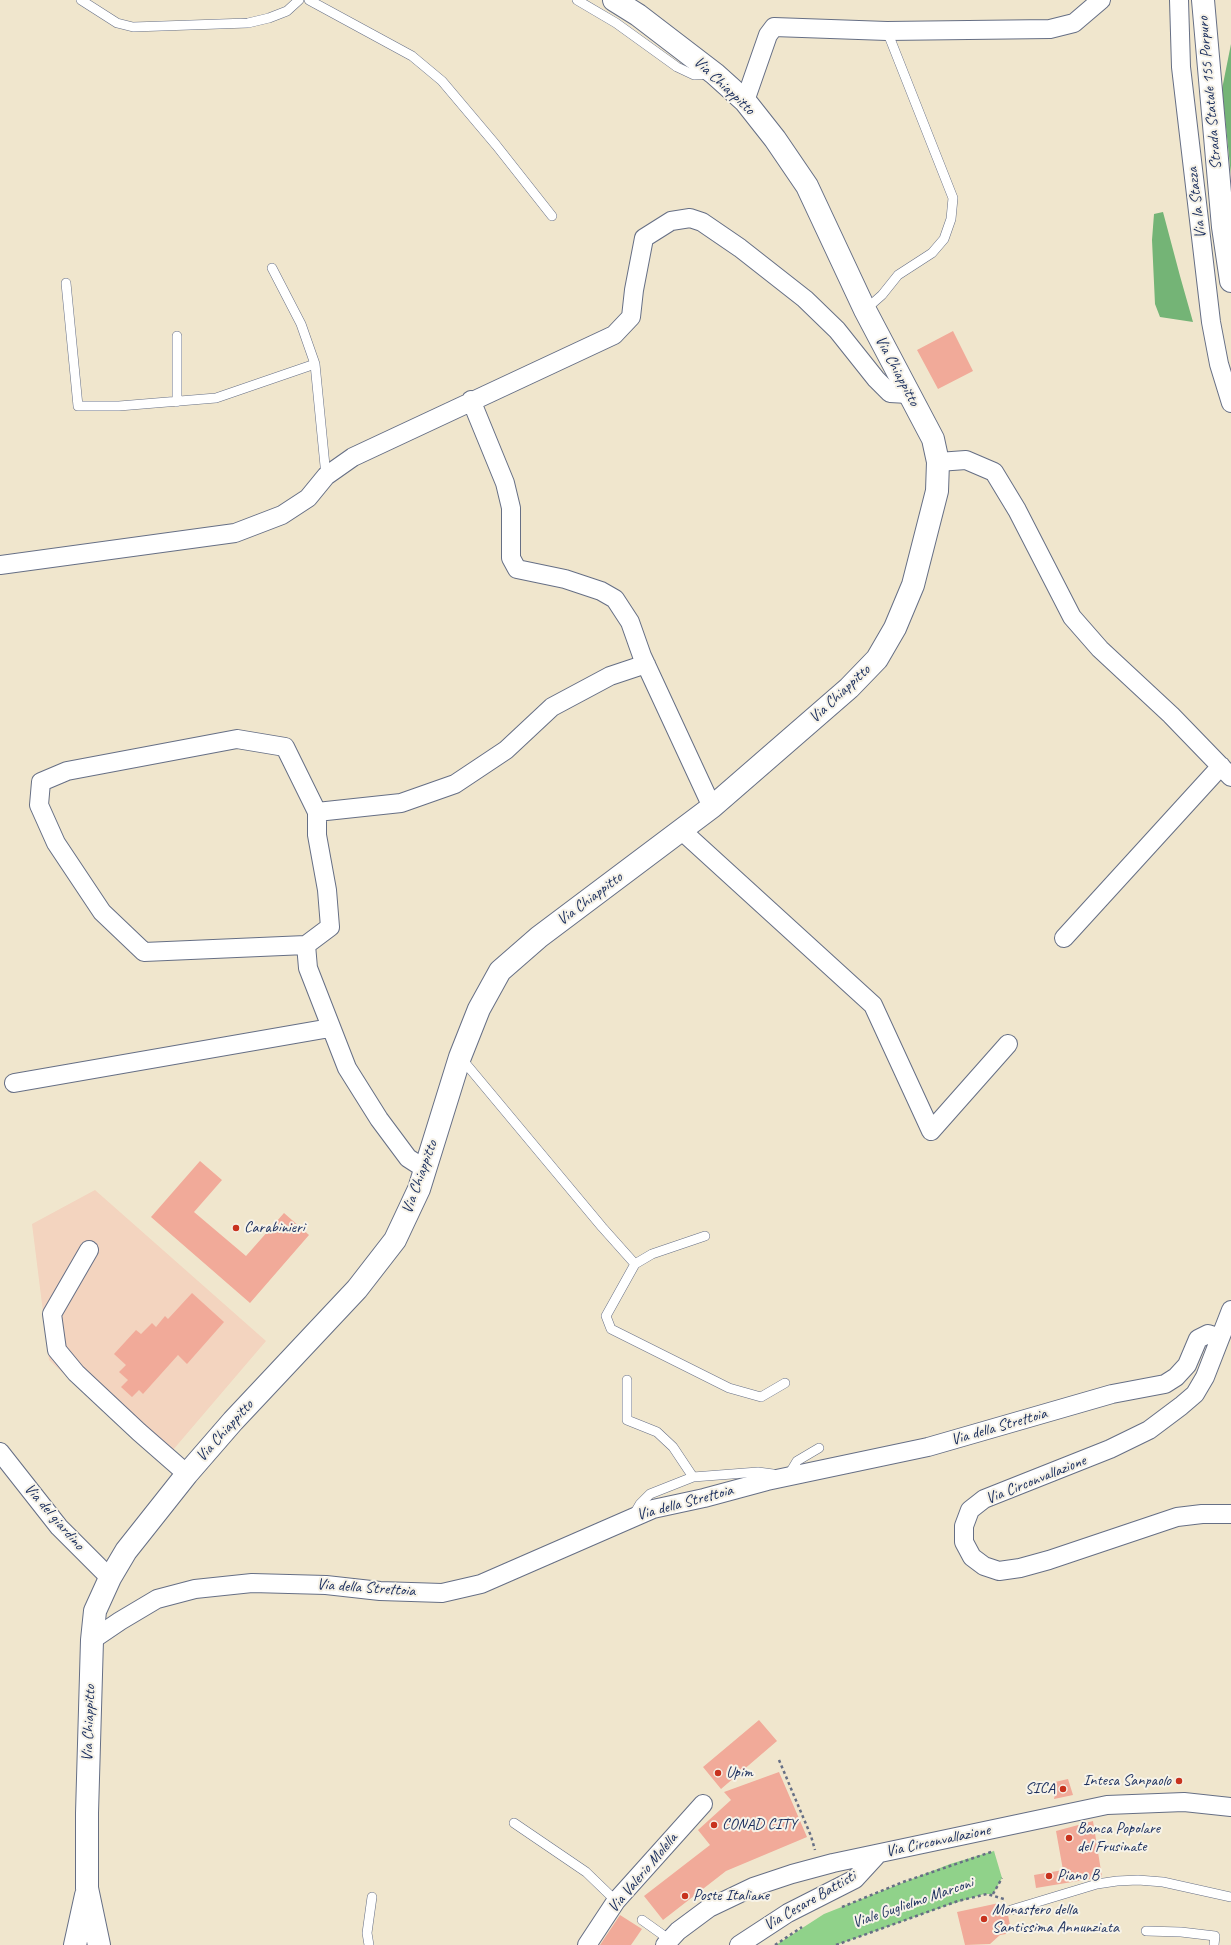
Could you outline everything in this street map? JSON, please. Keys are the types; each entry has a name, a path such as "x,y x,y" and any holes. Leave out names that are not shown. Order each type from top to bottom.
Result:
{"street":[{"name":"Via Chiappitto","path":"87,1888 87,1813 92,1640 95,1611 110,1578 126,1551 187,1474 233,1421 357,1289 395,1240 419,1189 460,1057 479,1009 500,971 539,937 712,806 849,688 877,659 895,628 913,585 937,491 938,462 933,439 865,310 806,186 775,139 745,101 715,74 638,15 614,0"},
{"path":"745,101 768,36 774,27 887,31 1050,29 1074,23 1089,12 1101,0"},
{"name":"Via la Stazza","path":"1179,0 1182,67 1211,322 1219,364 1231,403"},
{"name":"Strada Statale 155 Porpuro","path":"1203,0 1222,219 1231,281"},
{"path":"0,565 235,533 282,515 308,498 326,476 353,457 471,400 614,334 631,317 634,290 644,238 671,222 690,218 702,222 740,248 805,299 837,330 876,379 890,393 908,394"},
{"path":"471,400 505,483 511,508 511,558 517,569 565,579 601,591 615,599 630,622 646,664 712,806"},
{"path":"938,462 966,460 994,472 1017,510 1072,617 1100,649 1171,715 1226,771 1064,938"},
{"path":"317,812 401,803 455,784 506,750 552,707 610,676 646,664"},
{"path":"237,739 285,747 317,812 317,835 327,890 330,927 306,945 144,952 102,912 56,843 39,805 41,782 67,772 237,739"},
{"path":"681,830 873,1006 931,1131 1008,1044"},
{"path":"306,945 308,968 330,1028 347,1068 379,1118 408,1158 425,1169"},
{"path":"14,1083 330,1028"},
{"path":"89,1250 52,1314 57,1350 76,1373 139,1432 187,1474"},
{"name":"Via Circonvallazione","path":"1231,1310 1205,1377 1195,1394 1149,1430 1110,1450 984,1499 970,1510 964,1526 964,1542 972,1557 984,1566 999,1571 1020,1568 1048,1560 1177,1517 1202,1514 1231,1514"},
{"name":"Via della Strettoia","path":"92,1640 157,1599 195,1589 259,1583 326,1585 380,1591 442,1593 473,1586 568,1547 632,1517 653,1509 788,1476 928,1447 1112,1394 1165,1384 1176,1377 1187,1365 1198,1339 1208,1334 1220,1338"},
{"name":"Via del giardino","path":"0,1452 59,1527 110,1578"},
{"name":"Via Circonvallazione","path":"668,1942 678,1931 708,1908 753,1887 836,1862 1107,1805 1184,1802 1231,1807"},
{"name":"Via Valerio Molella","path":"587,1945 616,1901 703,1804"},
{"name":"Via Cesare Battisti","path":"739,1945 788,1913 855,1879 878,1854"},
{"path":"836,1862 842,1865 847,1872 846,1880 843,1885"},
{"path":"75,1945 87,1888"},
{"path":"87,1888 99,1945"}],"lane":[{"path":"81,0 117,23 133,27 248,23 287,12 299,0"},
{"path":"309,0 412,56 442,81 496,145 552,216"},
{"path":"577,0 616,23 677,67 694,75 715,74"},
{"path":"865,310 882,295 898,276 932,253 944,239 951,219 953,198 887,31"},
{"path":"272,268 301,324 315,364 326,476"},
{"path":"66,283 78,406 119,406 216,398 315,364"},
{"path":"177,336 177,402"},
{"path":"460,1057 602,1227 635,1264"},
{"path":"705,1236 652,1254 635,1264 606,1316 611,1329 729,1388 761,1397 785,1383"},
{"path":"627,1380 627,1420 657,1432 673,1447 693,1477"},
{"path":"632,1517 640,1504 650,1494 693,1477 758,1472 788,1476 797,1460 820,1448"},
{"path":"514,1823 586,1872 616,1901"},
{"path":"1016,1908 1097,1884 1138,1880 1163,1882 1231,1897"},
{"path":"368,1945 367,1933 372,1897"},
{"path":"642,1920 668,1942"},
{"path":"1146,1931 1181,1932 1214,1936 1214,1945"}],"path":[{"path":"779,1760 811,1836"},
{"path":"838,1909 903,1882 994,1850"},
{"path":"993,1894 1002,1878"},
{"name":"Viale Guglielmo Marconi","path":"836,1945 958,1901 984,1894 993,1894 1016,1908"},
{"path":"776,1945 806,1925"}],"shaded area":[{"path":"95,1190 266,1341 161,1464 49,1360 32,1224"}],"green space":[{"path":"1231,44 1231,175 1222,89"},
{"path":"1163,212 1193,322 1160,317 1155,304 1152,240 1154,214"},
{"path":"994,1851 1002,1878 993,1894 984,1894 948,1905 836,1945 776,1945 824,1914 950,1864"}],"building":[{"path":"953,331 973,371 938,389 917,350"},
{"path":"200,1161 222,1180 194,1212 246,1256 284,1213 309,1235 250,1303 151,1217"},
{"path":"192,1293 224,1322 187,1364 178,1355 143,1394 139,1390 132,1397 121,1387 128,1380 119,1372 126,1365 114,1354 136,1330 141,1334 152,1323 156,1327 165,1316 168,1319"},
{"path":"759,1720 777,1741 721,1789 703,1767"},
{"path":"779,1772 807,1837 726,1871 663,1920 644,1896 710,1845 698,1830 731,1800 724,1792"},
{"path":"1068,1779 1073,1795 1054,1799 1056,1788 1055,1782"},
{"path":"1093,1821 1102,1877 1036,1888 1034,1875 1063,1870 1056,1831"},
{"name":"Monastero della Santissima Annunziata","path":"999,1903 1001,1913 1005,1912 1008,1915 1010,1925 1005,1930 1006,1934 1000,1935 990,1944 965,1945 957,1912"},
{"path":"620,1915 642,1929 631,1945 600,1945"}],"place":[{"name":"Carabinieri","path":"236,1228"},
{"name":"Upim","path":"718,1773"},
{"name":"Intesa Sanpaolo","path":"1179,1781"},
{"name":"SICA","path":"1063,1789"},
{"name":"CONAD CITY","path":"714,1825"},
{"name":"Banca Popolare del Frusinate","path":"1069,1838"},
{"name":"Piano B","path":"1049,1876"},
{"name":"Poste Italiane","path":"685,1896"},
{"name":"Monastero della Santissima Annunziata","path":"984,1919"}]}
